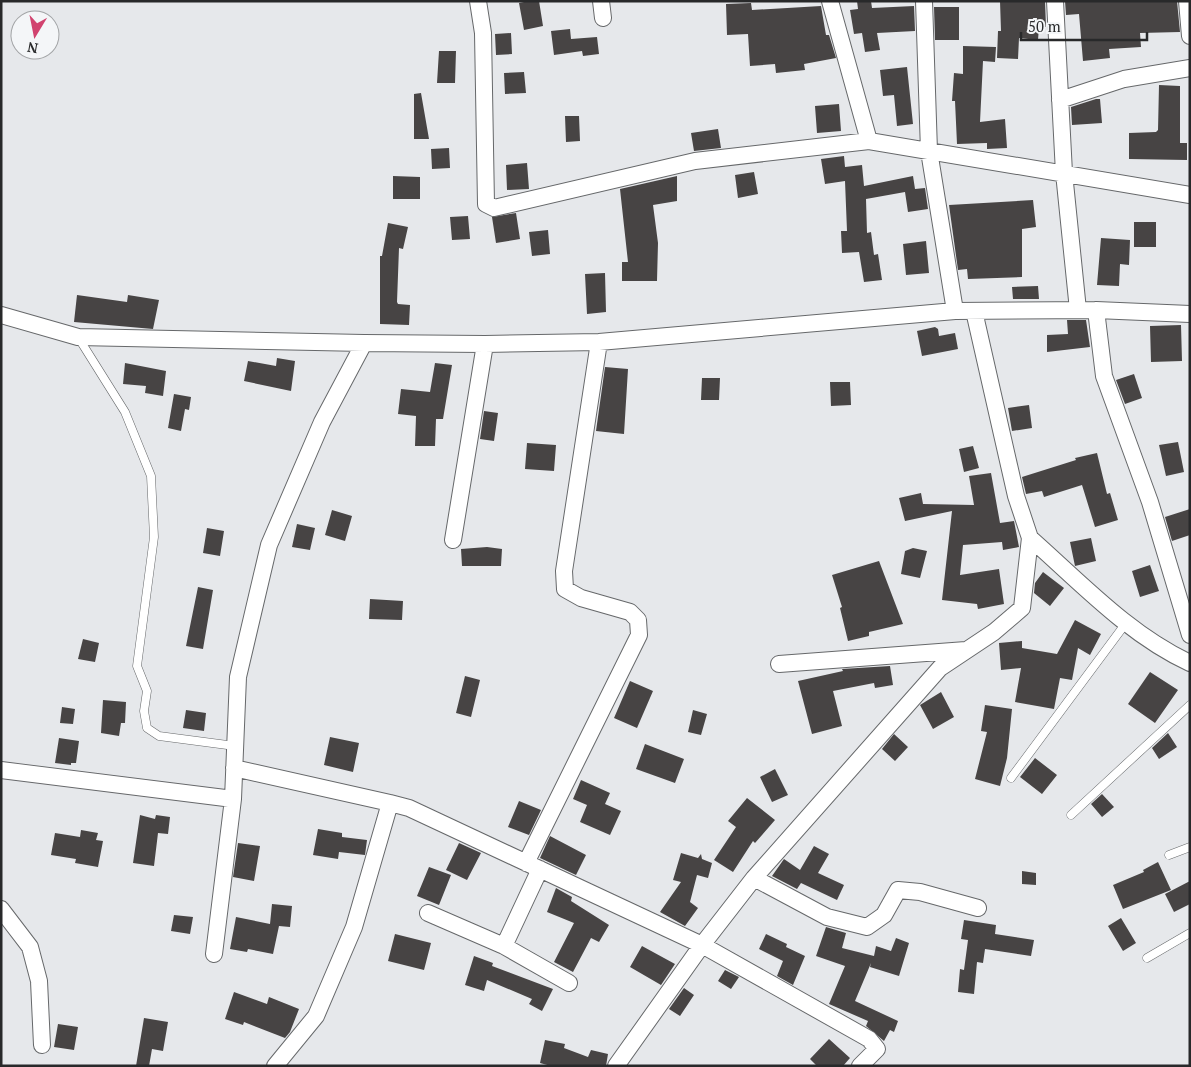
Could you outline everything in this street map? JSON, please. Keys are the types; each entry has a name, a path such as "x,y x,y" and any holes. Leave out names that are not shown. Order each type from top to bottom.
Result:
{"street":[{"path":"478,1 483,33 486,204 494,208 695,161 869,141 1190,195"},
{"path":"601,1 604,18"},
{"path":"830,1 869,141"},
{"path":"924,1 929,151 955,311"},
{"path":"1055,1 1064,173 1078,310"},
{"path":"1187,1 1190,36"},
{"path":"1060,100 1124,79 1190,68"},
{"path":"1096,310 1104,376 1150,502 1190,635"},
{"path":"1,315 78,337 364,344 485,344 599,342 955,311 1096,310 1190,314"},
{"path":"616,1066 702,945 754,878 940,668 994,632 1022,608 1030,538 1016,496 974,311"},
{"path":"504,946 533,866 638,635 638,620 630,612 581,598 566,589 564,571 599,342"},
{"path":"214,954 233,799 238,677 269,545 322,422 364,344"},
{"path":"452,540 485,344"},
{"path":"1030,538 1126,623 1171,654 1190,663"},
{"path":"779,664 968,650"},
{"path":"234,768 409,808 702,945 869,1039 877,1049 860,1066"},
{"path":"1,770 233,799"},
{"path":"275,1066 316,1016 354,927 390,804"},
{"path":"754,878 826,917 867,927 884,915 898,890 920,892 978,908"},
{"path":"1,909 30,947 39,981 42,1045"},
{"path":"428,913 504,946 569,983"}],"lane":[{"path":"78,337 125,412 151,476 154,537 137,666 147,691 144,711 147,728 159,736 235,746"},
{"path":"1011,778 1126,623"},
{"path":"1071,815 1190,705"},
{"path":"1169,855 1190,847"},
{"path":"1147,958 1190,933"}],"building":[{"path":"539,1 543,26 524,30 519,3"},
{"path":"857,1 871,1 872,8 914,6 915,31 877,33 880,50 865,52 862,33 854,34 850,10 858,9"},
{"path":"1000,1 1045,1 1046,27 1039,27 1038,40 1019,38 1018,59 997,58 998,31 1001,31"},
{"path":"1065,1 1177,1 1180,32 1140,33 1141,47 1109,49 1110,58 1083,61 1079,14 1066,15"},
{"path":"751,3 752,10 821,6 826,35 829,35 836,58 804,64 805,70 776,73 775,64 750,66 748,34 727,35 726,4"},
{"path":"934,7 959,7 959,40 935,40"},
{"path":"570,29 571,39 597,37 599,54 583,56 582,51 554,55 551,31"},
{"path":"511,33 512,54 496,55 495,34"},
{"path":"963,46 996,47 995,62 983,61 980,122 1005,119 1007,148 987,149 987,143 957,144 955,101 952,101 954,73 963,74"},
{"path":"439,51 456,51 455,83 437,83"},
{"path":"907,67 913,124 897,126 894,95 883,96 880,70"},
{"path":"524,72 526,93 505,94 504,73"},
{"path":"1159,85 1180,86 1180,143 1187,143 1187,160 1129,159 1129,133 1156,132 1158,130"},
{"path":"421,93 429,139 414,139 414,94"},
{"path":"1100,99 1102,123 1072,125 1071,107"},
{"path":"839,104 841,131 817,133 815,106"},
{"path":"565,116 579,116 580,141 566,142"},
{"path":"718,129 721,148 694,151 691,133"},
{"path":"449,148 450,168 432,169 431,149"},
{"path":"844,156 845,167 862,165 864,186 913,176 915,189 925,188 928,209 908,212 905,192 866,199 867,233 871,232 874,255 878,254 882,280 864,282 859,252 842,253 841,231 847,231 845,181 825,184 821,159"},
{"path":"527,163 529,189 507,190 506,165"},
{"path":"754,172 758,194 738,198 735,175"},
{"path":"393,176 420,177 420,199 393,199"},
{"path":"677,176 677,201 653,205 658,243 657,281 622,281 622,262 628,262 620,189"},
{"path":"1033,200 1036,227 1022,229 1022,277 968,279 967,269 958,270 949,205"},
{"path":"516,213 520,239 496,243 492,217"},
{"path":"468,216 470,239 452,240 450,217"},
{"path":"1134,222 1156,222 1156,247 1134,247"},
{"path":"388,223 408,227 403,249 399,248 397,302 398,304 410,305 409,325 380,324 380,256 382,256"},
{"path":"548,230 550,254 532,256 529,232"},
{"path":"1101,238 1130,240 1129,265 1120,264 1119,286 1097,285"},
{"path":"926,241 929,273 906,275 903,244"},
{"path":"605,273 606,312 587,314 585,274"},
{"path":"1038,286 1039,299 1013,299 1012,287"},
{"path":"77,295 127,302 128,295 159,300 153,329 74,322"},
{"path":"1067,320 1086,320 1090,347 1047,352 1047,335 1068,334"},
{"path":"1181,325 1182,361 1151,362 1150,326"},
{"path":"935,327 938,329 939,336 955,333 958,349 922,356 917,331"},
{"path":"277,358 295,361 291,391 244,381 248,361 276,366"},
{"path":"125,363 166,371 163,396 145,393 146,386 123,384"},
{"path":"435,363 452,365 443,419 436,419 435,446 415,446 416,416 398,414 401,389 430,392"},
{"path":"605,367 628,369 624,434 596,431"},
{"path":"1134,374 1142,398 1125,404 1116,380"},
{"path":"702,378 720,378 719,400 701,400"},
{"path":"830,382 850,382 851,405 831,406"},
{"path":"174,394 191,397 189,410 185,409 181,431 168,428"},
{"path":"1029,405 1032,428 1012,431 1008,408"},
{"path":"484,411 498,413 494,441 480,439"},
{"path":"1178,442 1184,472 1166,476 1159,445"},
{"path":"527,443 556,445 554,471 525,469"},
{"path":"973,446 979,468 964,472 959,449"},
{"path":"1097,453 1107,494 1110,493 1118,520 1095,527 1082,485 1044,497 1042,491 1026,494 1022,477 1076,460 1075,458"},
{"path":"991,473 1000,523 1014,521 1019,547 1003,550 1002,542 963,545 960,575 999,569 1004,604 978,609 977,604 942,600 952,511 905,521 899,498 921,493 923,504 974,505 969,476"},
{"path":"1190,509 1190,535 1172,541 1165,517"},
{"path":"332,510 352,516 345,541 325,535"},
{"path":"297,524 315,528 310,550 292,547"},
{"path":"207,528 224,531 220,556 203,553"},
{"path":"1091,538 1096,561 1075,566 1070,542"},
{"path":"487,547 502,549 501,566 462,566 461,549"},
{"path":"913,548 927,551 920,578 901,574 905,551"},
{"path":"879,561 903,624 869,632 869,636 848,641 840,608 842,607 832,575"},
{"path":"1150,565 1159,591 1140,597 1132,571"},
{"path":"1043,572 1064,588 1050,606 1034,593 1035,583"},
{"path":"198,587 213,590 203,649 186,646"},
{"path":"370,599 403,601 402,620 369,619"},
{"path":"1075,620 1101,634 1090,655 1078,648 1072,680 1060,678 1054,709 1015,702 1021,668 1001,670 999,643 1022,641 1022,648 1057,654"},
{"path":"83,639 99,643 95,662 78,659"},
{"path":"890,666 893,685 875,688 874,683 833,691 842,726 812,734 798,681 843,671 842,669"},
{"path":"1150,672 1178,690 1155,723 1128,704"},
{"path":"465,676 480,680 471,717 456,713"},
{"path":"630,681 653,691 637,728 614,718"},
{"path":"941,692 954,717 933,729 920,705"},
{"path":"103,700 126,702 125,723 121,723 119,736 101,733"},
{"path":"985,705 1012,709 1007,758 1000,786 975,779 987,732 981,731"},
{"path":"62,707 75,709 73,724 60,723"},
{"path":"186,710 206,713 204,731 183,728"},
{"path":"693,710 707,714 701,735 688,732"},
{"path":"1168,733 1177,747 1159,759 1152,748"},
{"path":"894,734 908,747 895,761 882,749"},
{"path":"330,737 359,743 353,772 324,765"},
{"path":"59,738 79,741 76,763 71,763 71,765 55,763"},
{"path":"645,744 684,759 675,783 636,769"},
{"path":"1035,758 1057,775 1042,794 1020,777"},
{"path":"775,769 788,795 772,802 760,777"},
{"path":"581,780 610,793 605,804 621,811 610,835 580,822 587,805 573,799"},
{"path":"1102,794 1114,807 1102,817 1091,804"},
{"path":"747,798 775,820 755,843 753,841 733,872 714,860 736,827 728,821"},
{"path":"519,801 541,810 529,835 508,827"},
{"path":"140,815 155,819 156,815 170,817 168,834 158,833 154,866 133,863"},
{"path":"318,829 342,833 342,837 367,840 365,855 339,852 338,859 313,855"},
{"path":"81,830 98,833 96,840 103,841 98,867 75,863 76,859 51,855 55,833 80,837"},
{"path":"550,836 586,855 576,875 540,858"},
{"path":"238,843 260,846 254,881 233,877"},
{"path":"459,843 481,853 467,880 446,870"},
{"path":"814,846 829,854 818,873 844,885 837,900 801,883 797,889 772,876 784,859 800,870"},
{"path":"681,853 698,858 701,854 702,859 712,863 708,878 697,875 690,902 698,908 685,926 660,912 681,882 673,880"},
{"path":"1158,862 1171,890 1123,909 1113,885 1144,872 1143,870"},
{"path":"429,867 451,875 439,905 417,896"},
{"path":"1022,871 1036,873 1036,885 1022,884"},
{"path":"1190,881 1190,904 1174,912 1165,894"},
{"path":"556,888 572,897 571,901 609,925 599,942 591,938 573,972 554,962 574,923 547,912"},
{"path":"272,904 292,906 290,927 279,926 273,954 248,949 247,952 230,949 236,917 270,924"},
{"path":"174,915 193,917 190,934 171,931"},
{"path":"1121,918 1136,943 1123,951 1108,926"},
{"path":"964,920 996,925 995,934 1034,940 1031,956 985,949 983,963 977,962 974,994 958,992 960,969 964,970 968,940 961,939"},
{"path":"826,927 846,933 842,948 874,956 876,946 891,951 896,938 909,943 899,976 870,967 871,963 855,1001 898,1021 894,1032 890,1030 884,1041 866,1026 868,1021 829,1004 845,966 816,956"},
{"path":"395,934 431,943 424,970 388,961"},
{"path":"766,934 787,944 786,947 805,956 793,985 777,976 783,961 759,949"},
{"path":"642,946 675,964 661,985 630,967"},
{"path":"474,956 493,963 492,966 553,989 542,1011 529,1004 532,999 487,980 484,991 465,985"},
{"path":"725,970 739,977 731,989 718,981"},
{"path":"684,988 694,995 680,1016 669,1009"},
{"path":"234,992 267,1004 269,997 299,1009 290,1032 285,1038 244,1022 243,1025 225,1019"},
{"path":"144,1018 168,1022 163,1051 152,1049 149,1066 136,1066"},
{"path":"58,1024 78,1027 74,1050 54,1047"},
{"path":"829,1039 850,1058 843,1066 817,1066 810,1059"},
{"path":"545,1040 565,1044 564,1048 588,1057 591,1050 608,1054 606,1066 551,1066 540,1063"}]}
